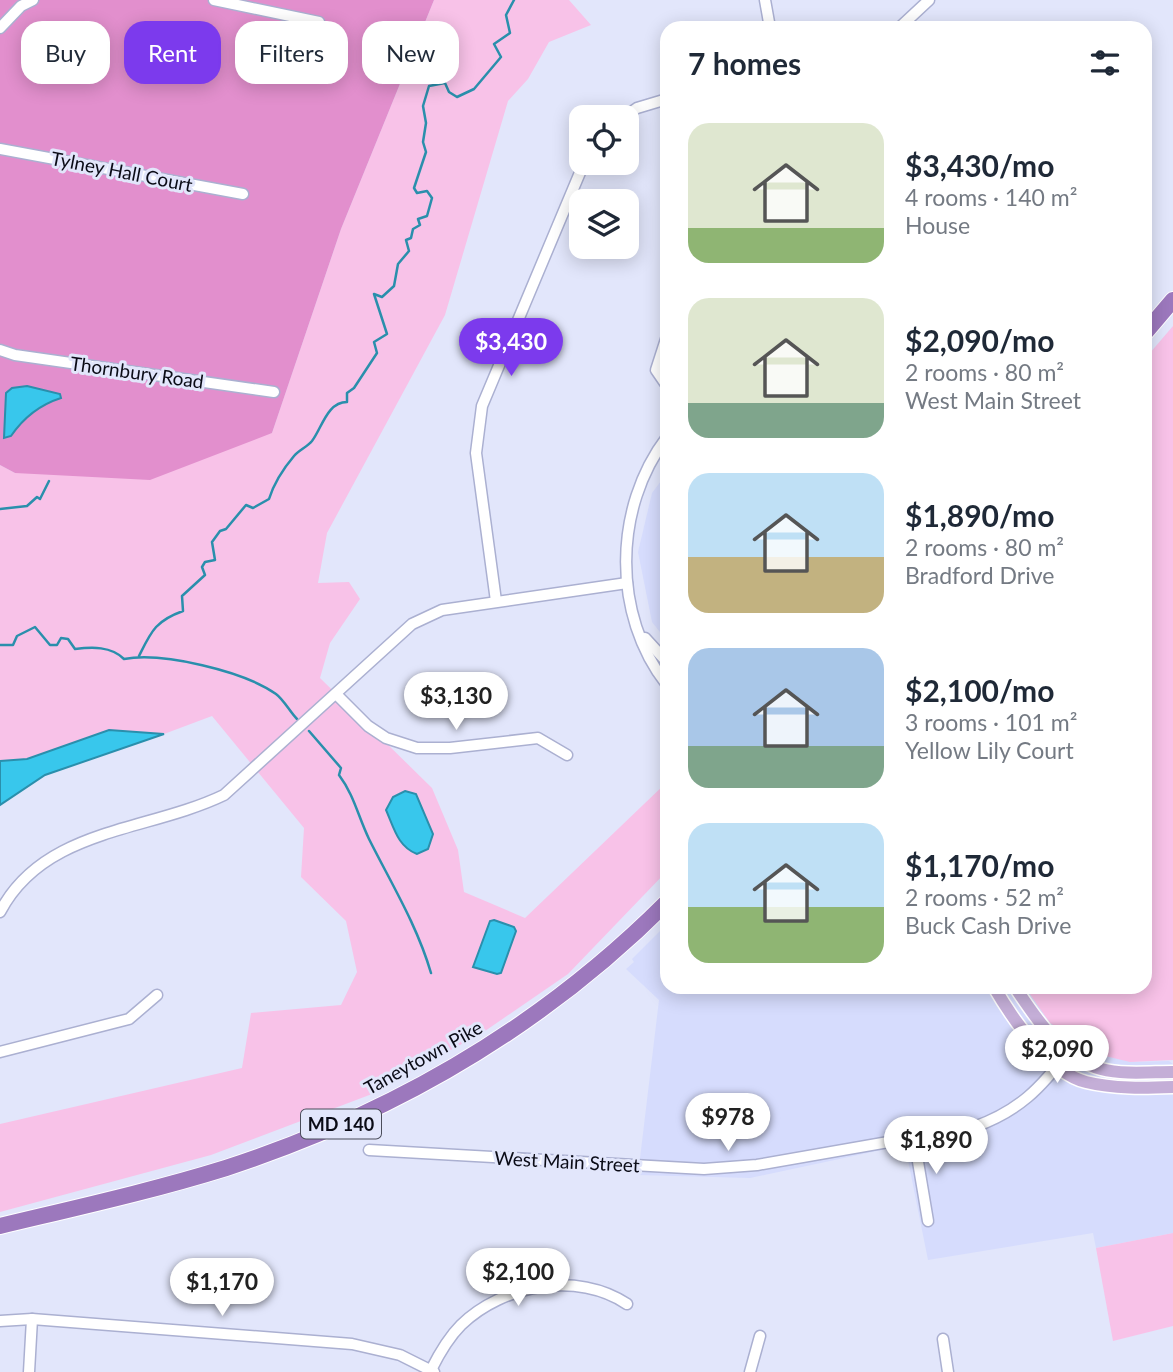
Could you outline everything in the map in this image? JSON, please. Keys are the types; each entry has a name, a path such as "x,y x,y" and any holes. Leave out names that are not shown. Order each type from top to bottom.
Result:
{"highway":[{"path":"1152,325 1173,299"},
{"name":"Taneytown Pike","path":"0,1226 225,1168 287,1146 374,1109 443,1073 536,1015 602,964 660,909"}],"main road":[{"path":"997,994 1011,1016 1058,1066 1084,1082 1145,1088 1173,1087"},
{"path":"1020,994 1038,1022 1069,1051 1100,1069 1173,1072"}],"street":[{"path":"0,28 21,6 33,0"},
{"path":"214,0 314,21"},
{"path":"765,0 769,21"},
{"path":"906,21 929,0"},
{"path":"639,107 660,101"},
{"name":"Tylney Hall Court","path":"0,149 243,194"},
{"path":"496,601 476,453 482,405 579,175"},
{"name":"Thornbury Road","path":"0,350 15,355 274,392"},
{"path":"660,357 656,369 660,375"},
{"path":"660,448 642,477 632,508 626,546 628,583 637,626 660,676"},
{"path":"0,912 25,876 49,856 86,840 191,811 224,794 337,695 412,624 442,610 628,583"},
{"path":"637,626 660,654"},
{"path":"337,695 368,726 386,738 417,748 450,748 538,738 568,755"},
{"path":"0,1052 129,1019 157,995"},
{"name":"West Main Street","path":"369,1150 728,1169 914,1138 991,1121 1041,1087 1069,1051"},
{"path":"914,1138 928,1221"},
{"path":"0,1321 32,1319 352,1344 391,1352 432,1371 449,1339 468,1319 515,1292 547,1287 582,1287 609,1293 627,1304"},
{"path":"29,1372 32,1319"},
{"path":"750,1372 760,1336"},
{"path":"943,1339 948,1372"}],"shaded area":[{"path":"0,0 434,0 425,21 362,21 362,84 400,84 341,229 272,433 150,480 15,473 0,465"},
{"path":"434,0 569,0 591,25 549,42 528,79 508,101 445,315 327,533 318,583 349,582 360,599 330,643 320,678 432,788 458,850 464,892 525,918 660,789 660,878 568,974 485,1031 372,1094 211,1155 0,1212 0,1124 242,1068 251,1013 341,1005 357,972 346,921 301,877 304,828 212,716 164,734 109,730 27,759 0,761 0,465 15,473 272,433 341,229 400,84 459,84 459,21 425,21","holes":["416,794 400,841 387,810"]},
{"path":"1173,326 1173,1060 1130,1062 1101,1055 1050,1023 1030,994 1152,994 1152,351"},
{"path":"660,482 660,632 652,622 638,552 652,493"},
{"path":"660,931 660,994 1030,994 1050,1023 1130,1062 1169,1061 1173,1064 1173,1233 1096,1248 1093,1233 928,1260 905,1145 750,1178 638,1175 659,1000 626,969 634,962 632,959"},
{"path":"1173,1233 1173,1326 1113,1341 1096,1248"}],"water":[{"path":"27,386 60,394 61,398 33,412 11,436 4,438 6,393 12,388"},
{"path":"109,730 164,734 45,775 0,805 0,761 27,759"},
{"path":"405,791 416,794 433,834 428,849 417,854 401,842 386,810 393,797"},
{"path":"490,921 514,927 516,931 501,973 497,974 473,967"}],"waterway":[{"path":"139,656 155,628 183,611 182,596 205,575 202,567 205,562 215,560 212,542 220,531 226,529 246,505 253,508 269,499 286,466 312,441 334,406 347,402 347,393 354,388 377,353 374,342 387,334 374,294 382,297 394,286 398,264 409,251 406,240 411,238 413,229 420,225 418,219 427,216 432,198 427,191 417,193 414,188 426,152 423,142 426,123 423,106 429,86 445,83 449,92 457,97 474,89 501,57 494,44 510,33 506,15 514,0"},
{"path":"0,509 27,506 37,497 40,499 49,481"},
{"path":"0,645 13,645 17,636 35,627 50,645 57,645 61,638 68,639 75,649 107,650 124,659 160,658 202,665 262,686 276,694 297,719"},
{"path":"309,731 341,768 339,775 411,921 431,973"}]}
